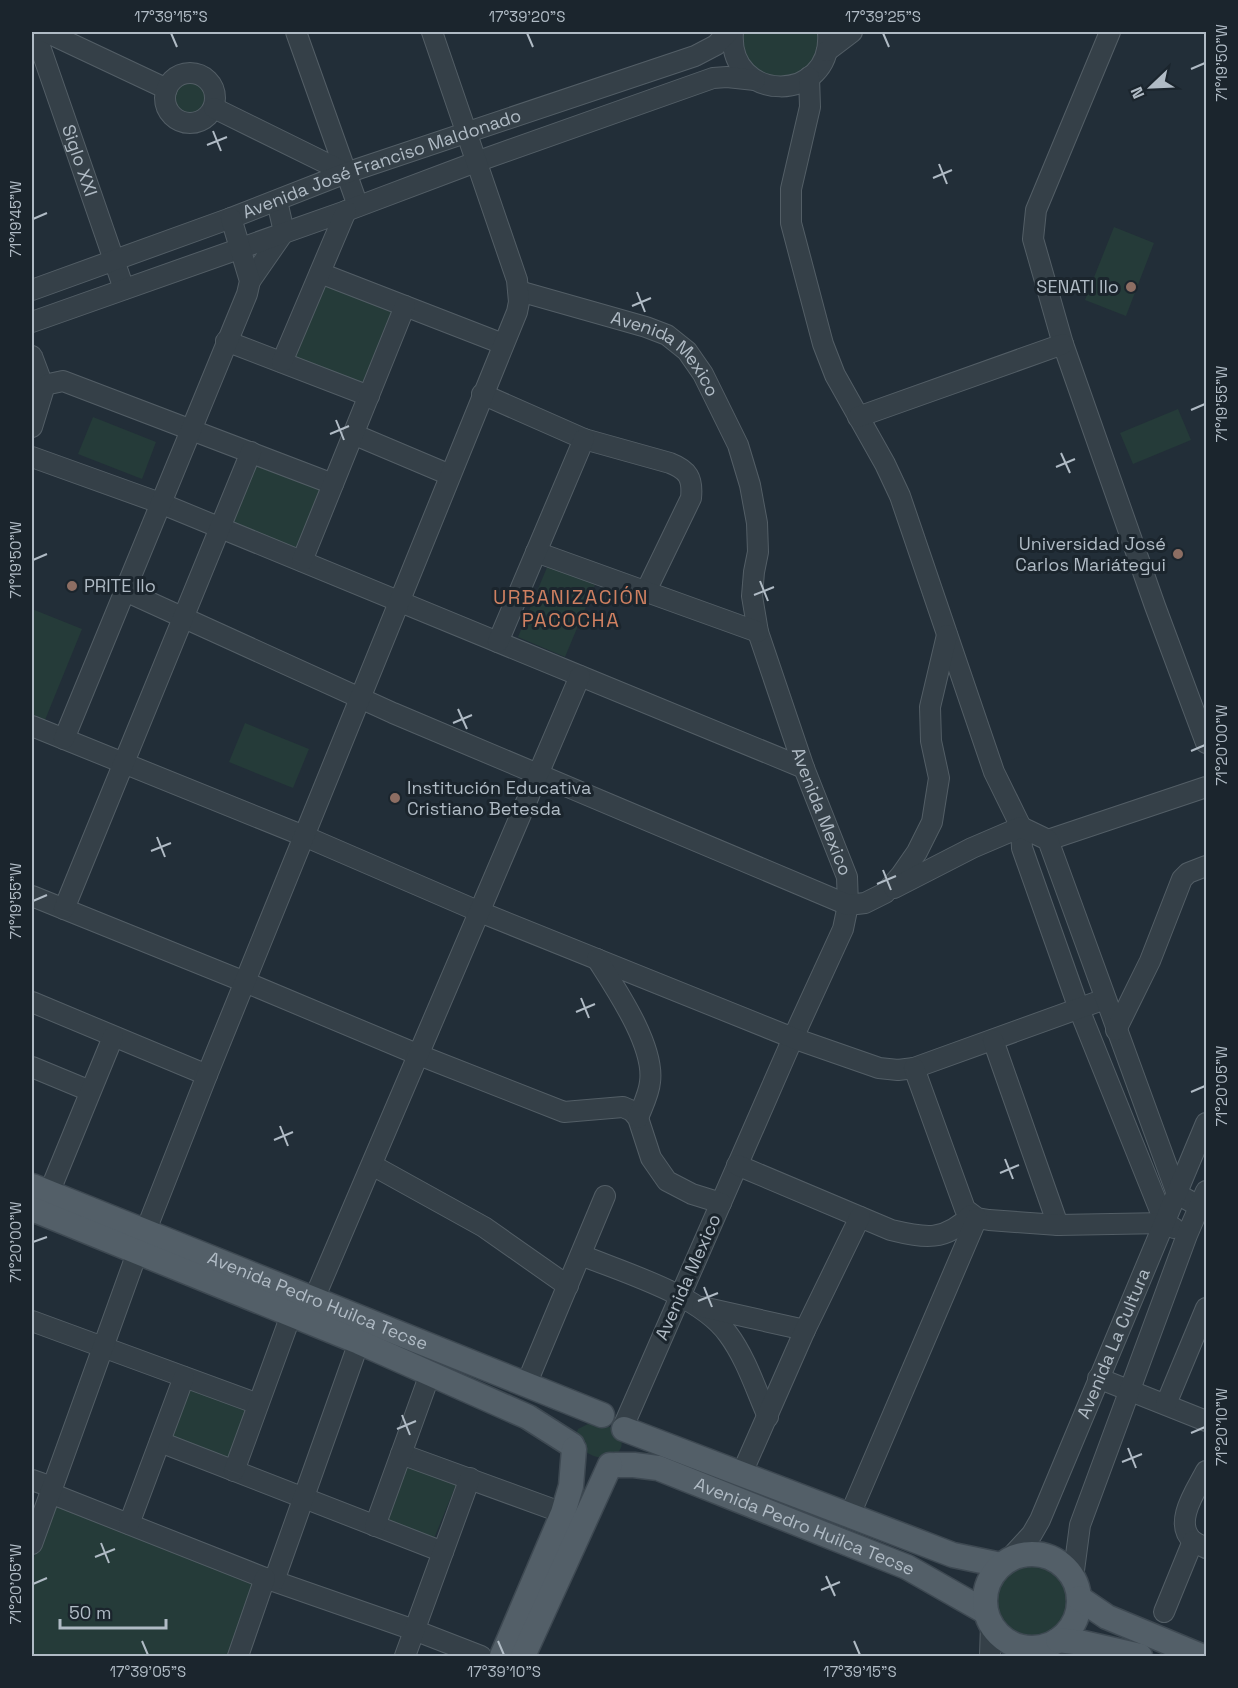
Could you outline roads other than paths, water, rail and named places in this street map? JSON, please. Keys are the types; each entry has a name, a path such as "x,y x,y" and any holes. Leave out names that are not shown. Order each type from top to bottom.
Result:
{"main road":[{"name":"Avenida Pedro Huilca Tecse","path":"40,1189 526,1385 616,1424 849,1516 953,1556 1006,1562"},
{"name":"Avenida Pedro Huilca Tecse","path":"32,1209 359,1342 528,1416 573,1447"},
{"path":"502,1656 563,1513 571,1486 573,1447 571,1437 577,1423 584,1418 616,1424 628,1437 626,1454 613,1465 523,1656"},
{"path":"573,1447 582,1458 593,1465 613,1465"},
{"name":"Avenida Pedro Huilca Tecse","path":"613,1465 634,1464 658,1468 907,1567 989,1618"},
{"path":"1076,1588 1078,1611 1067,1632 1058,1640 1031,1652 1009,1642 999,1634 989,1618 985,1599 987,1586 993,1575 1006,1562 1027,1554 1047,1556 1066,1569 1076,1588 1107,1617 1201,1656"},
{"path":"1058,1640 1083,1643 1137,1656"}],"street":[{"name":"Siglo XXI","path":"35,32 124,289"},
{"path":"46,32 166,88"},
{"path":"282,362 320,273 352,209 346,173 296,32"},
{"path":"32,1544 137,1253 207,1075 517,312 519,291 517,280 432,32"},
{"name":"Avenida José Franciso Maldonado","path":"32,290 231,219 346,173 704,52 716,45 728,32"},
{"path":"733,32 733,48 739,63 755,80"},
{"path":"32,322 713,78 727,76 755,80 778,87 795,85 809,77 821,66 828,41 852,32"},
{"path":"1110,32 1036,210 1033,239 1063,344 1206,743"},
{"path":"187,72 200,74 206,77 214,88 216,102 214,108 210,114 198,122 178,120 168,110 166,88 180,74 187,72"},
{"path":"809,77 810,107 791,189 791,223 823,344 835,375 900,495 994,772 1021,827 1022,848 1079,1009 1166,1223"},
{"path":"214,108 346,173"},
{"path":"64,740 247,294 250,281 284,232 277,201"},
{"path":"231,219 250,281"},
{"path":"320,273 503,344"},
{"name":"Avenida Mexico","path":"519,291 667,335 687,351 703,374 738,445 750,485 757,523 758,552 752,596 758,632 804,768 847,877 848,905 843,929 680,1296 616,1424"},
{"path":"302,561 405,306"},
{"path":"226,341 369,396"},
{"path":"858,417 1063,344"},
{"path":"32,356 38,397 32,427"},
{"path":"38,397 49,384 63,381 333,484"},
{"path":"483,394 584,439 670,463 688,474 692,485 691,498 646,591"},
{"path":"353,434 450,475"},
{"path":"498,642 584,439"},
{"path":"64,909 251,452"},
{"path":"32,457 160,503 804,768"},
{"path":"536,552 758,632"},
{"path":"124,591 393,713 848,905 865,903 972,848 1021,827 1048,840 1206,787"},
{"path":"885,892 901,875 917,852 932,822 939,778 931,741 930,707 947,635"},
{"path":"234,1471 258,1404 298,1318 314,1299 580,676"},
{"path":"32,727 304,836 480,912 793,1038 879,1068 898,1070 914,1068 1105,999"},
{"path":"1048,840 1177,1194 1204,1203"},
{"path":"1116,1030 1150,961 1182,879 1188,873 1206,866"},
{"path":"32,896 564,1112 623,1107 632,1111 638,1118 651,1158 667,1181 692,1194 721,1203"},
{"path":"597,959 626,1005 644,1044 650,1065 651,1083 638,1118"},
{"path":"32,1002 207,1075"},
{"path":"40,1189 90,1091 113,1037"},
{"path":"993,1040 1058,1225"},
{"path":"32,1067 90,1091"},
{"path":"914,1068 965,1209 974,1216 1058,1225 1166,1223 1187,1235"},
{"name":"Avenida La Cultura","path":"1006,1562 1032,1534 1040,1520 1206,1123"},
{"path":"372,1165 484,1227 568,1286"},
{"path":"737,1165 891,1230 913,1235 935,1236 950,1233 974,1216"},
{"path":"526,1385 605,1196"},
{"name":"Avenida La Cultura","path":"1076,1588 1080,1525 1187,1235 1204,1203"},
{"path":"849,1516 974,1216"},
{"path":"742,1473 805,1330 860,1217"},
{"path":"581,1255 680,1296 714,1318 729,1335 768,1417"},
{"path":"700,1307 805,1330"},
{"path":"1166,1404 1206,1308"},
{"path":"32,1321 258,1404"},
{"path":"238,1656 303,1498 359,1342"},
{"path":"375,1526 430,1374"},
{"path":"129,1524 184,1377"},
{"path":"1098,1378 1206,1421"},
{"path":"160,1442 443,1552"},
{"path":"401,1454 563,1513"},
{"path":"1164,1612 1200,1544 1186,1530 1185,1518 1206,1471"},
{"path":"405,1656 470,1478"},
{"path":"32,1480 129,1524 270,1580 481,1656"},
{"path":"989,1618 990,1656"}],"place":[{"name":"SENATI Ilo","path":"1131,287"},
{"name":"Universidad José Carlos Mariátegui","path":"1178,554"},
{"name":"PRITE Ilo","path":"72,586"},
{"name":"Institución Educativa Cristiano Betesda","path":"395,798"}],"district":[{"name":"URBANIZACIÓN PACOCHA","path":"571,608"}]}
